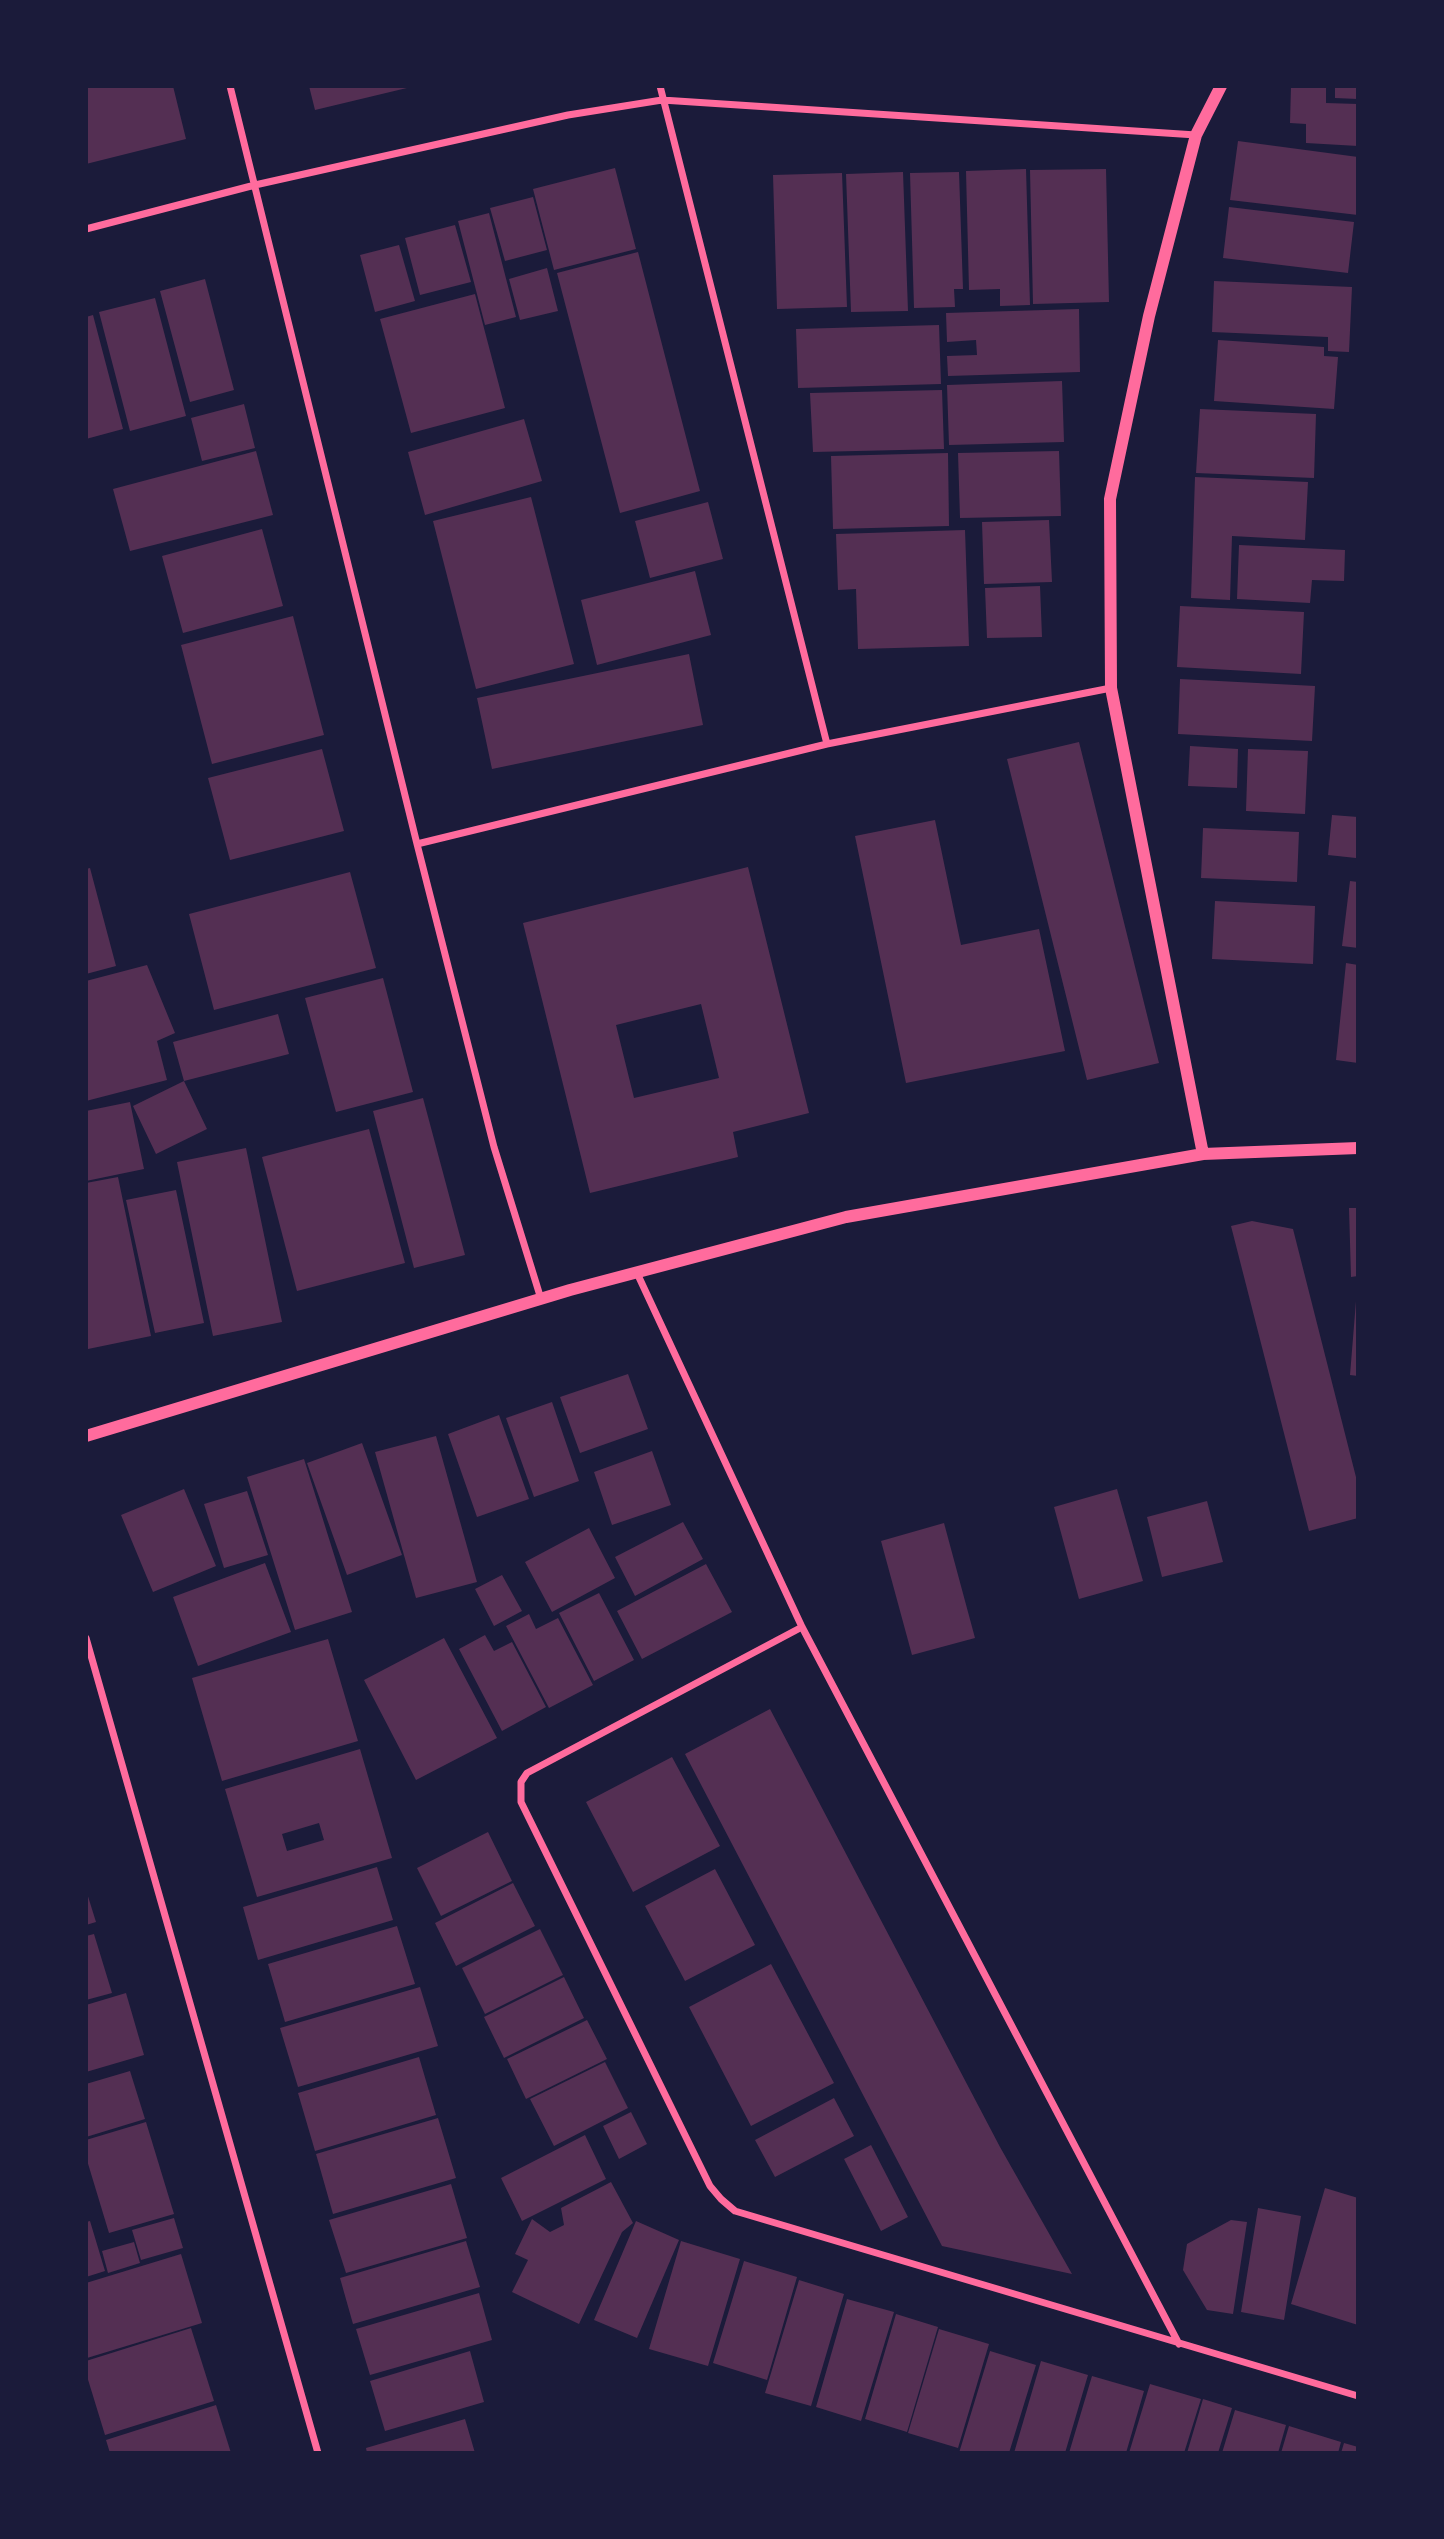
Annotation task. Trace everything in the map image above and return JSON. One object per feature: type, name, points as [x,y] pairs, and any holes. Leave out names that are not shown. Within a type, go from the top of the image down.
[{"type":"street","points":[[230,86],[494,1147],[541,1298]]},
{"type":"street","points":[[660,86],[827,744]]},
{"type":"street","points":[[1203,1154],[1111,688],[1110,499],[1149,316],[1196,135],[1220,86]]},
{"type":"street","points":[[86,229],[254,185],[568,115],[662,100],[1196,135]]},
{"type":"street","points":[[417,844],[827,744],[1111,688]]},
{"type":"street","points":[[86,1436],[541,1298],[846,1217],[1203,1154],[1358,1148]]},
{"type":"street","points":[[637,1273],[802,1627],[1179,2344]]},
{"type":"street","points":[[802,1627],[527,1773],[522,1782],[521,1802],[710,2186],[735,2210],[1358,2396]]},
{"type":"street","points":[[86,1638],[318,2453]]},
{"type":"building","points":[[86,86],[173,86],[186,139],[86,164]]},
{"type":"building","points":[[309,86],[411,86],[411,87],[315,110]]},
{"type":"building","points":[[1291,86],[1326,86],[1326,103],[1358,104],[1358,146],[1306,143],[1306,124],[1290,123]]},
{"type":"building","points":[[1335,86],[1358,86],[1358,99],[1335,98]]},
{"type":"building","points":[[1238,141],[1358,157],[1358,215],[1230,200]]},
{"type":"building","points":[[615,168],[636,249],[554,270],[533,189]]},
{"type":"building","points":[[1026,169],[1030,305],[1000,306],[1000,289],[969,290],[966,171]]},
{"type":"building","points":[[1106,169],[1109,302],[1033,304],[1030,170]]},
{"type":"building","points":[[903,172],[908,311],[851,312],[846,174]]},
{"type":"building","points":[[959,172],[963,289],[954,289],[955,307],[914,308],[910,173]]},
{"type":"building","points":[[842,173],[847,307],[777,309],[773,175]]},
{"type":"building","points":[[533,197],[547,250],[505,261],[490,208]]},
{"type":"building","points":[[1229,207],[1354,222],[1348,273],[1223,258]]},
{"type":"building","points":[[489,213],[516,317],[485,325],[458,221]]},
{"type":"building","points":[[455,225],[471,282],[420,295],[405,238]]},
{"type":"building","points":[[399,245],[415,301],[375,312],[360,255]]},
{"type":"building","points":[[638,252],[700,491],[620,513],[557,273]]},
{"type":"building","points":[[547,268],[558,311],[520,320],[509,279]]},
{"type":"building","points":[[205,279],[234,390],[190,402],[160,291]]},
{"type":"building","points":[[1214,281],[1352,287],[1349,352],[1328,351],[1328,337],[1212,332]]},
{"type":"building","points":[[475,294],[505,408],[411,433],[380,319]]},
{"type":"building","points":[[155,298],[186,416],[130,431],[99,312]]},
{"type":"building","points":[[1079,309],[1080,372],[948,376],[947,356],[977,355],[976,340],[947,342],[946,313]]},
{"type":"building","points":[[93,315],[123,429],[86,439],[86,317]]},
{"type":"building","points":[[939,325],[941,384],[798,388],[796,329]]},
{"type":"building","points":[[1218,340],[1324,347],[1324,356],[1338,357],[1334,409],[1214,401]]},
{"type":"building","points":[[1062,381],[1064,442],[949,445],[947,385]]},
{"type":"building","points":[[942,390],[944,449],[813,452],[810,393]]},
{"type":"building","points":[[244,404],[255,448],[202,461],[191,418]]},
{"type":"building","points":[[1200,409],[1316,414],[1314,478],[1196,473]]},
{"type":"building","points":[[524,419],[542,481],[425,515],[408,452]]},
{"type":"building","points":[[256,451],[273,515],[130,551],[113,489]]},
{"type":"building","points":[[1059,451],[1061,516],[960,518],[958,453]]},
{"type":"building","points":[[948,453],[949,526],[833,529],[831,456]]},
{"type":"building","points":[[1195,477],[1308,482],[1305,540],[1232,536],[1230,600],[1191,598]]},
{"type":"building","points":[[531,497],[574,664],[476,689],[433,521]]},
{"type":"building","points":[[708,502],[723,559],[650,578],[635,521]]},
{"type":"building","points":[[1049,520],[1052,582],[984,584],[982,522]]},
{"type":"building","points":[[262,529],[283,606],[183,633],[162,556]]},
{"type":"building","points":[[965,530],[969,646],[858,649],[856,589],[838,590],[836,534]]},
{"type":"building","points":[[1239,545],[1345,550],[1344,581],[1312,580],[1310,603],[1237,599]]},
{"type":"building","points":[[695,571],[711,635],[597,665],[581,600]]},
{"type":"building","points":[[1040,586],[1042,637],[987,638],[985,588]]},
{"type":"building","points":[[1180,606],[1304,612],[1301,674],[1177,667]]},
{"type":"building","points":[[293,616],[324,735],[212,764],[181,645]]},
{"type":"building","points":[[689,654],[703,725],[492,769],[477,698]]},
{"type":"building","points":[[1180,679],[1315,686],[1312,741],[1178,734]]},
{"type":"building","points":[[1079,742],[1159,1063],[1087,1080],[1007,759]]},
{"type":"building","points":[[1190,746],[1238,749],[1237,788],[1188,786]]},
{"type":"building","points":[[322,749],[344,831],[230,860],[208,778]]},
{"type":"building","points":[[1248,749],[1308,751],[1305,814],[1246,811]]},
{"type":"building","points":[[1332,815],[1358,817],[1356,858],[1328,855]]},
{"type":"building","points":[[935,820],[961,945],[1039,929],[1065,1051],[906,1083],[855,836]]},
{"type":"building","points":[[1203,828],[1299,832],[1297,882],[1201,878]]},
{"type":"building","points":[[748,867],[809,1113],[733,1132],[738,1157],[590,1193],[523,923]],"holes":[[[701,1004],[719,1078],[634,1098],[616,1025]]]},
{"type":"building","points":[[90,868],[116,966],[86,974],[86,869]]},
{"type":"building","points":[[350,872],[376,968],[214,1010],[189,914]]},
{"type":"building","points":[[1350,881],[1358,882],[1358,948],[1342,946]]},
{"type":"building","points":[[1215,901],[1315,906],[1313,964],[1212,959]]},
{"type":"building","points":[[1346,963],[1358,965],[1358,1063],[1336,1060]]},
{"type":"building","points":[[147,965],[175,1033],[157,1041],[167,1080],[86,1101],[86,981]]},
{"type":"building","points":[[383,978],[413,1092],[336,1112],[305,998]]},
{"type":"building","points":[[278,1014],[289,1054],[184,1081],[173,1042]]},
{"type":"building","points":[[184,1081],[207,1129],[156,1154],[133,1106]]},
{"type":"building","points":[[423,1098],[465,1255],[414,1268],[373,1111]]},
{"type":"building","points":[[130,1102],[144,1169],[86,1181],[86,1111]]},
{"type":"building","points":[[369,1129],[405,1263],[297,1291],[262,1157]]},
{"type":"building","points":[[246,1148],[282,1322],[213,1336],[177,1162]]},
{"type":"building","points":[[118,1177],[151,1336],[88,1349],[86,1183]]},
{"type":"building","points":[[176,1190],[204,1323],[155,1333],[126,1200]]},
{"type":"building","points":[[1349,1208],[1358,1208],[1358,1276],[1351,1277]]},
{"type":"building","points":[[1252,1221],[1293,1229],[1358,1485],[1358,1518],[1309,1531],[1231,1226]]},
{"type":"building","points":[[1358,1301],[1358,1376],[1350,1375]]},
{"type":"building","points":[[628,1374],[648,1429],[580,1453],[560,1397]]},
{"type":"building","points":[[552,1402],[579,1481],[534,1497],[506,1418]]},
{"type":"building","points":[[499,1415],[529,1499],[477,1517],[448,1434]]},
{"type":"building","points":[[436,1436],[477,1582],[416,1598],[375,1452]]},
{"type":"building","points":[[362,1443],[402,1555],[347,1575],[307,1463]]},
{"type":"building","points":[[652,1451],[671,1505],[612,1525],[594,1472]]},
{"type":"building","points":[[304,1459],[352,1612],[295,1630],[247,1477]]},
{"type":"building","points":[[184,1489],[216,1566],[153,1592],[121,1515]]},
{"type":"building","points":[[1117,1489],[1143,1581],[1079,1599],[1054,1507]]},
{"type":"building","points":[[247,1491],[268,1555],[224,1568],[204,1504]]},
{"type":"building","points":[[1207,1501],[1223,1562],[1162,1577],[1147,1517]]},
{"type":"building","points":[[683,1522],[703,1559],[635,1596],[615,1557]]},
{"type":"building","points":[[944,1523],[975,1638],[912,1655],[881,1541]]},
{"type":"building","points":[[589,1528],[615,1578],[552,1612],[525,1562]]},
{"type":"building","points":[[265,1563],[291,1632],[198,1666],[173,1597]]},
{"type":"building","points":[[706,1564],[732,1612],[642,1659],[617,1611]]},
{"type":"building","points":[[502,1575],[522,1611],[494,1626],[475,1589]]},
{"type":"building","points":[[599,1593],[634,1660],[594,1681],[559,1613]]},
{"type":"building","points":[[529,1614],[536,1629],[558,1618],[593,1685],[549,1708],[506,1626]]},
{"type":"building","points":[[485,1635],[494,1651],[512,1642],[546,1707],[502,1731],[459,1649]]},
{"type":"building","points":[[444,1638],[497,1738],[416,1780],[364,1680]]},
{"type":"building","points":[[328,1639],[358,1741],[222,1781],[192,1678]]},
{"type":"building","points":[[770,1709],[1000,2147],[1072,2274],[942,2246],[685,1754]]},
{"type":"building","points":[[360,1749],[392,1858],[257,1897],[225,1789]],"holes":[[[319,1823],[324,1840],[287,1851],[282,1834]]]},
{"type":"building","points":[[672,1757],[720,1846],[633,1892],[586,1802]]},
{"type":"building","points":[[488,1832],[512,1881],[441,1916],[417,1868]]},
{"type":"building","points":[[377,1867],[393,1920],[258,1960],[243,1907]]},
{"type":"building","points":[[715,1869],[755,1945],[685,1981],[645,1906]]},
{"type":"building","points":[[513,1883],[535,1926],[456,1966],[435,1923]]},
{"type":"building","points":[[86,1890],[96,1922],[86,1925]]},
{"type":"building","points":[[397,1926],[415,1984],[285,2022],[268,1964]]},
{"type":"building","points":[[540,1929],[563,1975],[485,2014],[462,1968]]},
{"type":"building","points":[[94,1934],[112,1993],[86,2000],[86,1936]]},
{"type":"building","points":[[771,1964],[834,2083],[751,2126],[689,2007]]},
{"type":"building","points":[[564,1977],[584,2018],[504,2058],[484,2017]]},
{"type":"building","points":[[420,1987],[438,2046],[298,2087],[280,2028]]},
{"type":"building","points":[[126,1993],[144,2055],[86,2072],[86,2005]]},
{"type":"building","points":[[587,2020],[607,2059],[526,2099],[507,2059]]},
{"type":"building","points":[[419,2057],[436,2115],[315,2151],[298,2093]]},
{"type":"building","points":[[605,2062],[628,2108],[554,2146],[530,2099]]},
{"type":"building","points":[[130,2071],[145,2119],[86,2137],[86,2084]]},
{"type":"building","points":[[834,2098],[854,2136],[775,2177],[755,2140]]},
{"type":"building","points":[[631,2112],[647,2144],[619,2159],[603,2126]]},
{"type":"building","points":[[438,2118],[456,2178],[333,2214],[316,2154]]},
{"type":"building","points":[[146,2122],[174,2214],[109,2233],[86,2157],[86,2140]]},
{"type":"building","points":[[585,2135],[606,2179],[522,2221],[501,2178]]},
{"type":"building","points":[[871,2145],[908,2217],[881,2231],[844,2159]]},
{"type":"building","points":[[611,2182],[633,2223],[622,2232],[579,2324],[512,2292],[528,2260],[515,2254],[532,2219],[550,2232],[564,2225],[561,2208]]},
{"type":"building","points":[[451,2184],[467,2238],[346,2273],[329,2220]]},
{"type":"building","points":[[1325,2188],[1358,2198],[1358,2325],[1291,2304]]},
{"type":"building","points":[[1258,2208],[1301,2216],[1284,2320],[1241,2312]]},
{"type":"building","points":[[174,2218],[183,2248],[141,2260],[132,2230]]},
{"type":"building","points":[[1231,2220],[1247,2222],[1233,2314],[1207,2310],[1183,2270],[1187,2244]]},
{"type":"building","points":[[90,2221],[105,2271],[86,2277],[86,2222]]},
{"type":"building","points":[[636,2221],[679,2240],[637,2338],[594,2320]]},
{"type":"building","points":[[466,2241],[480,2287],[353,2324],[340,2278]]},
{"type":"building","points":[[681,2241],[740,2259],[708,2366],[649,2349]]},
{"type":"building","points":[[134,2242],[140,2263],[108,2273],[102,2251]]},
{"type":"building","points":[[181,2254],[202,2323],[87,2358],[86,2283]]},
{"type":"building","points":[[744,2261],[797,2277],[767,2380],[713,2363]]},
{"type":"building","points":[[799,2280],[844,2294],[811,2406],[765,2393]]},
{"type":"building","points":[[479,2293],[492,2340],[370,2375],[356,2329]]},
{"type":"building","points":[[847,2299],[894,2312],[861,2421],[816,2407]]},
{"type":"building","points":[[896,2314],[938,2327],[907,2432],[865,2419]]},
{"type":"building","points":[[191,2328],[214,2401],[105,2435],[86,2373],[86,2361]]},
{"type":"building","points":[[939,2329],[989,2344],[958,2448],[908,2433]]},
{"type":"building","points":[[470,2351],[484,2402],[385,2431],[370,2381]]},
{"type":"building","points":[[990,2351],[1036,2365],[1009,2453],[959,2453]]},
{"type":"building","points":[[1041,2361],[1088,2375],[1065,2453],[1014,2453]]},
{"type":"building","points":[[1092,2376],[1144,2391],[1126,2453],[1069,2453]]},
{"type":"building","points":[[1150,2384],[1201,2399],[1184,2453],[1129,2453]]},
{"type":"building","points":[[1203,2399],[1232,2408],[1218,2453],[1187,2453]]},
{"type":"building","points":[[216,2405],[231,2453],[110,2453],[106,2440]]},
{"type":"building","points":[[1235,2410],[1286,2425],[1278,2453],[1222,2453]]},
{"type":"building","points":[[465,2419],[475,2453],[367,2453],[366,2448]]},
{"type":"building","points":[[1289,2426],[1341,2442],[1338,2453],[1281,2453]]},
{"type":"building","points":[[1344,2443],[1358,2447],[1358,2453],[1341,2453]]}]
